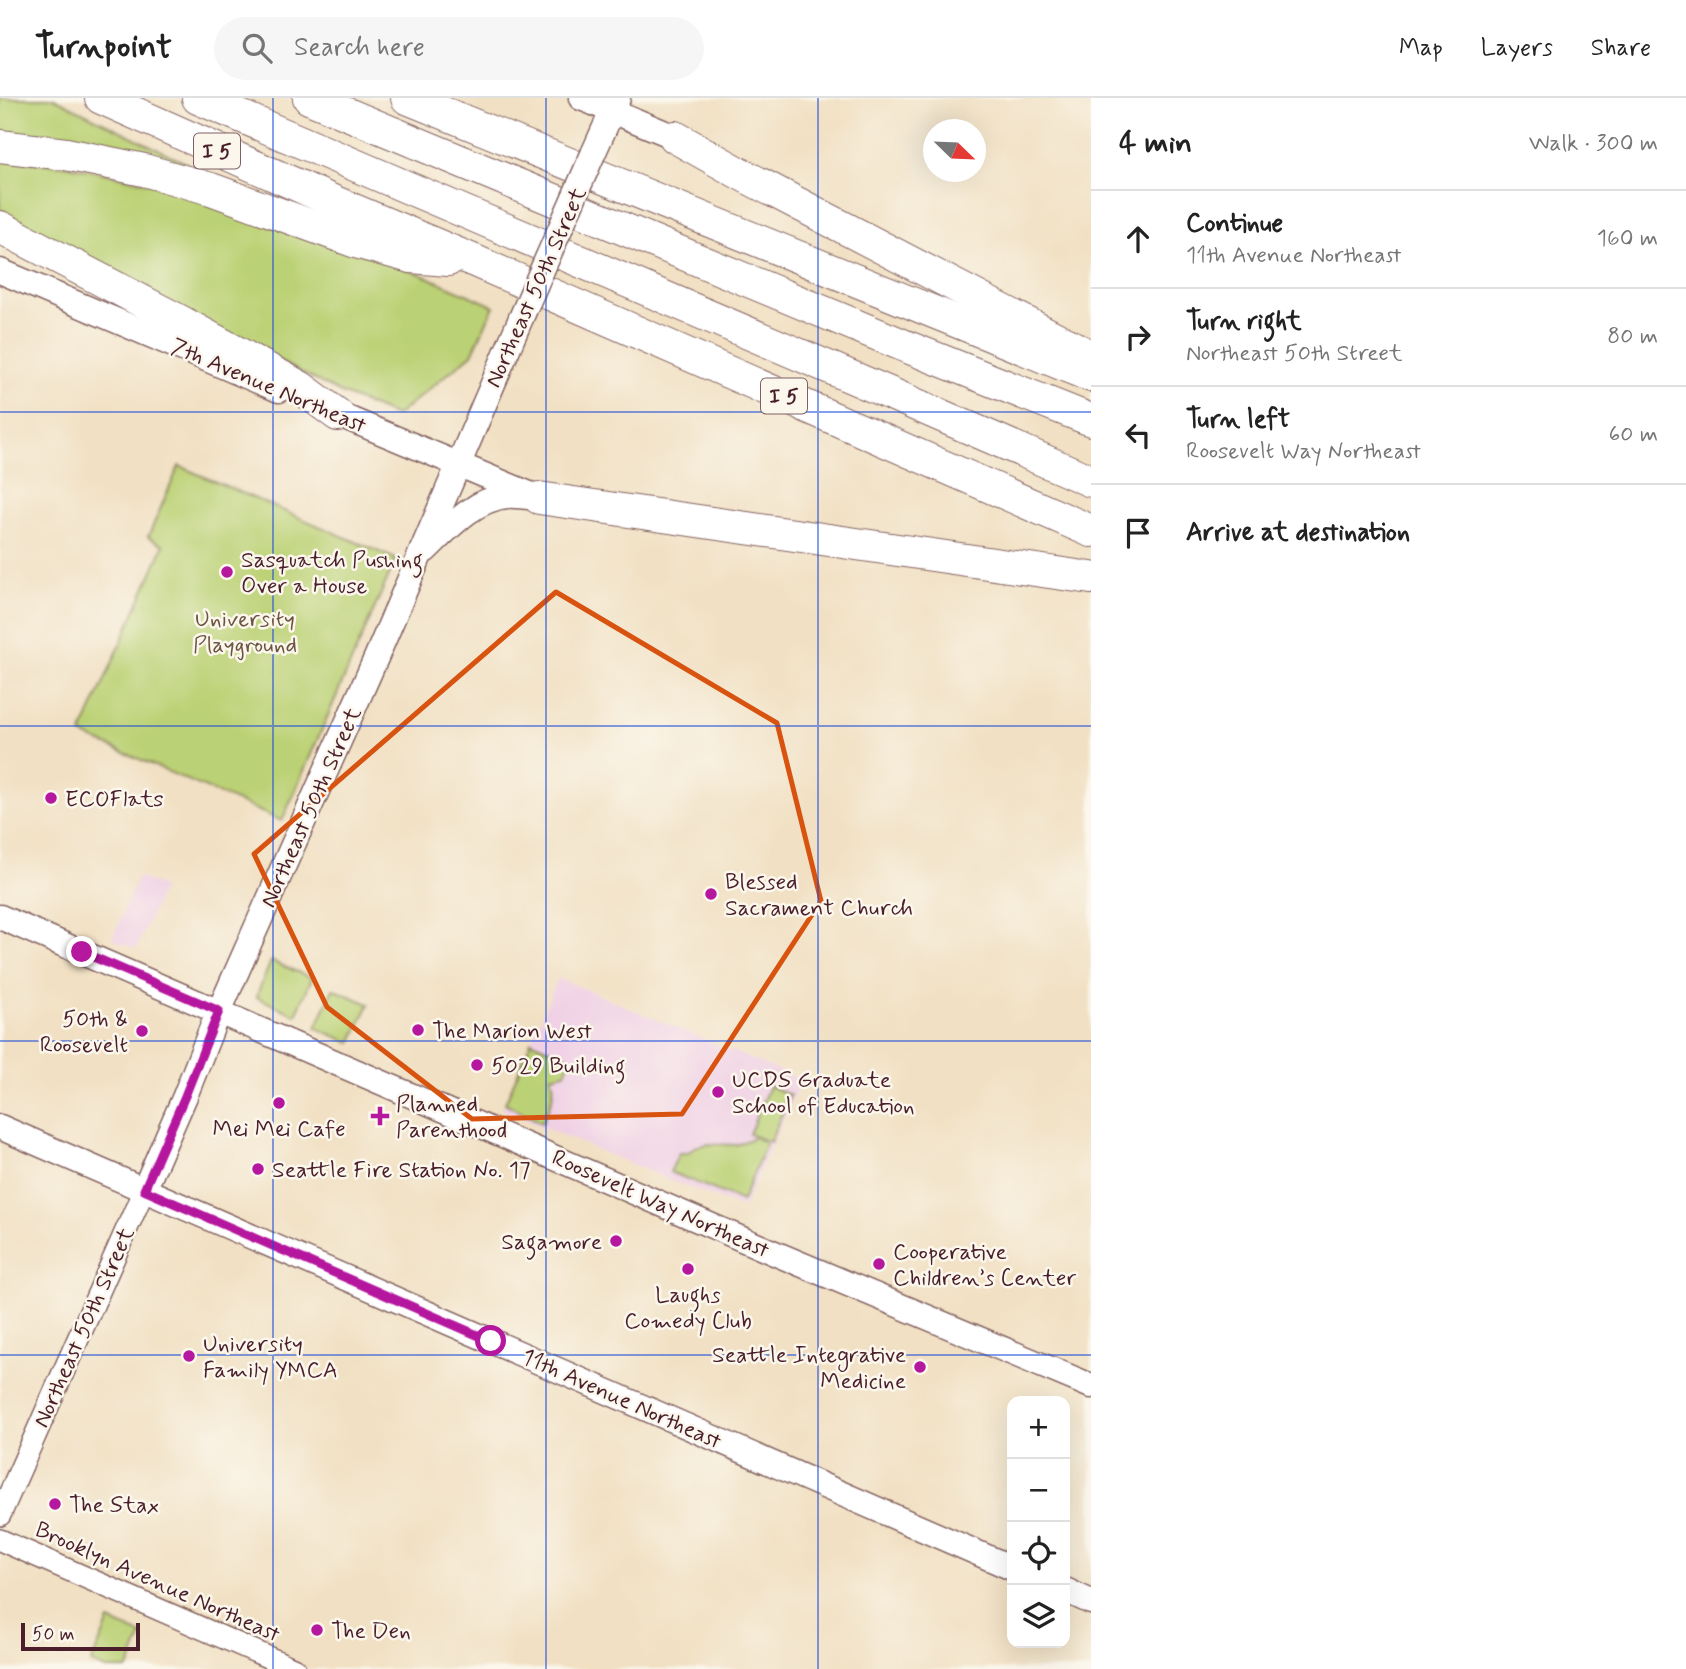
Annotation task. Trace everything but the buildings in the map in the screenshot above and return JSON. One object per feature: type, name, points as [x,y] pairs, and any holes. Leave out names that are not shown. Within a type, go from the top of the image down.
[{"type":"highway","name":"I 5","points":[[101,98],[1091,531]]},
{"type":"highway","points":[[198,98],[1091,481]]},
{"type":"highway","points":[[309,98],[905,346],[1091,420]]},
{"type":"highway","points":[[407,98],[1091,376]]},
{"type":"highway","points":[[675,137],[1091,357]]},
{"type":"highway","points":[[0,146],[66,154],[144,170],[211,189],[356,242],[411,257],[477,262]]},
{"type":"highway","points":[[0,227],[289,381],[338,415]]},
{"type":"highway","points":[[896,396],[1011,426],[1091,458]]},
{"type":"highway","points":[[539,498],[1091,579]]},
{"type":"main road","points":[[581,98],[615,105],[675,137]]},
{"type":"main road","name":"Northeast 50th Street","points":[[144,1190],[219,1011],[376,658],[615,105]]},
{"type":"main road","name":"7th Avenue Northeast","points":[[0,271],[539,498]]},
{"type":"main road","points":[[418,558],[468,512],[485,502],[509,496],[539,498]]},
{"type":"main road","name":"Roosevelt Way Northeast","points":[[0,917],[772,1252],[1091,1386]]},
{"type":"main road","name":"11th Avenue Northeast","points":[[0,1127],[1007,1566]]},
{"type":"main road","points":[[1070,1592],[1091,1602]]},
{"type":"street","name":"Northeast 50th Street","points":[[0,1515],[144,1190]]},
{"type":"street","name":"Brooklyn Avenue Northeast","points":[[0,1540],[295,1669]]},
{"type":"highlighted area","points":[[556,592],[777,723],[821,901],[682,1114],[472,1119],[327,1007],[254,854]]},
{"type":"shaded area","points":[[138,877],[163,887],[136,949],[112,939]]},
{"type":"shaded area","points":[[558,978],[801,1080],[743,1208],[502,1110]]},
{"type":"green space","points":[[0,98],[54,98],[208,174],[0,135]]},
{"type":"green space","points":[[0,160],[64,165],[176,188],[420,274],[494,306],[472,354],[396,416],[341,393],[0,217]]},
{"type":"green space","name":"University Playground","points":[[179,466],[396,559],[282,821],[81,734],[164,545],[148,537]]},
{"type":"green space","points":[[271,961],[312,978],[296,1015],[256,997]]},
{"type":"green space","points":[[333,989],[369,1004],[351,1043],[316,1028]]},
{"type":"green space","points":[[531,1041],[571,1058],[565,1073],[551,1076],[553,1094],[542,1123],[505,1103]]},
{"type":"green space","points":[[769,1086],[790,1095],[770,1142],[749,1134]]},
{"type":"green space","points":[[755,1137],[766,1144],[742,1201],[670,1172],[679,1153],[688,1153],[695,1147],[708,1144],[736,1145]]},
{"type":"green space","points":[[109,1621],[142,1635],[128,1669],[106,1669],[91,1663]]},
{"type":"place","name":"Sasquatch Pushing Over a House","points":[[227,572]]},
{"type":"place","name":"ECOFlats","points":[[51,798]]},
{"type":"place","name":"Blessed Sacrament Church","points":[[711,894]]},
{"type":"place","name":"The Marion West","points":[[418,1030]]},
{"type":"place","name":"50th & Roosevelt","points":[[142,1031]]},
{"type":"place","name":"5029 Building","points":[[477,1065]]},
{"type":"place","name":"UCDS Graduate School of Education","points":[[718,1092]]},
{"type":"place","name":"Mei Mei Cafe","points":[[279,1103]]},
{"type":"place","name":"Planned Parenthood","points":[[380,1116]]},
{"type":"place","name":"Seattle Fire Station No. 17","points":[[258,1169]]},
{"type":"place","name":"Sagamore","points":[[616,1241]]},
{"type":"place","name":"Cooperative Children’s Center","points":[[879,1264]]},
{"type":"place","name":"Laughs Comedy Club","points":[[688,1269]]},
{"type":"place","name":"University Family YMCA","points":[[189,1356]]},
{"type":"place","name":"Seattle Integrative Medicine","points":[[920,1367]]},
{"type":"place","name":"The Stax","points":[[55,1504]]},
{"type":"place","name":"The Den","points":[[317,1630]]},
{"type":"route","points":[[82,952],[219,1011],[144,1190],[491,1341]]}]
